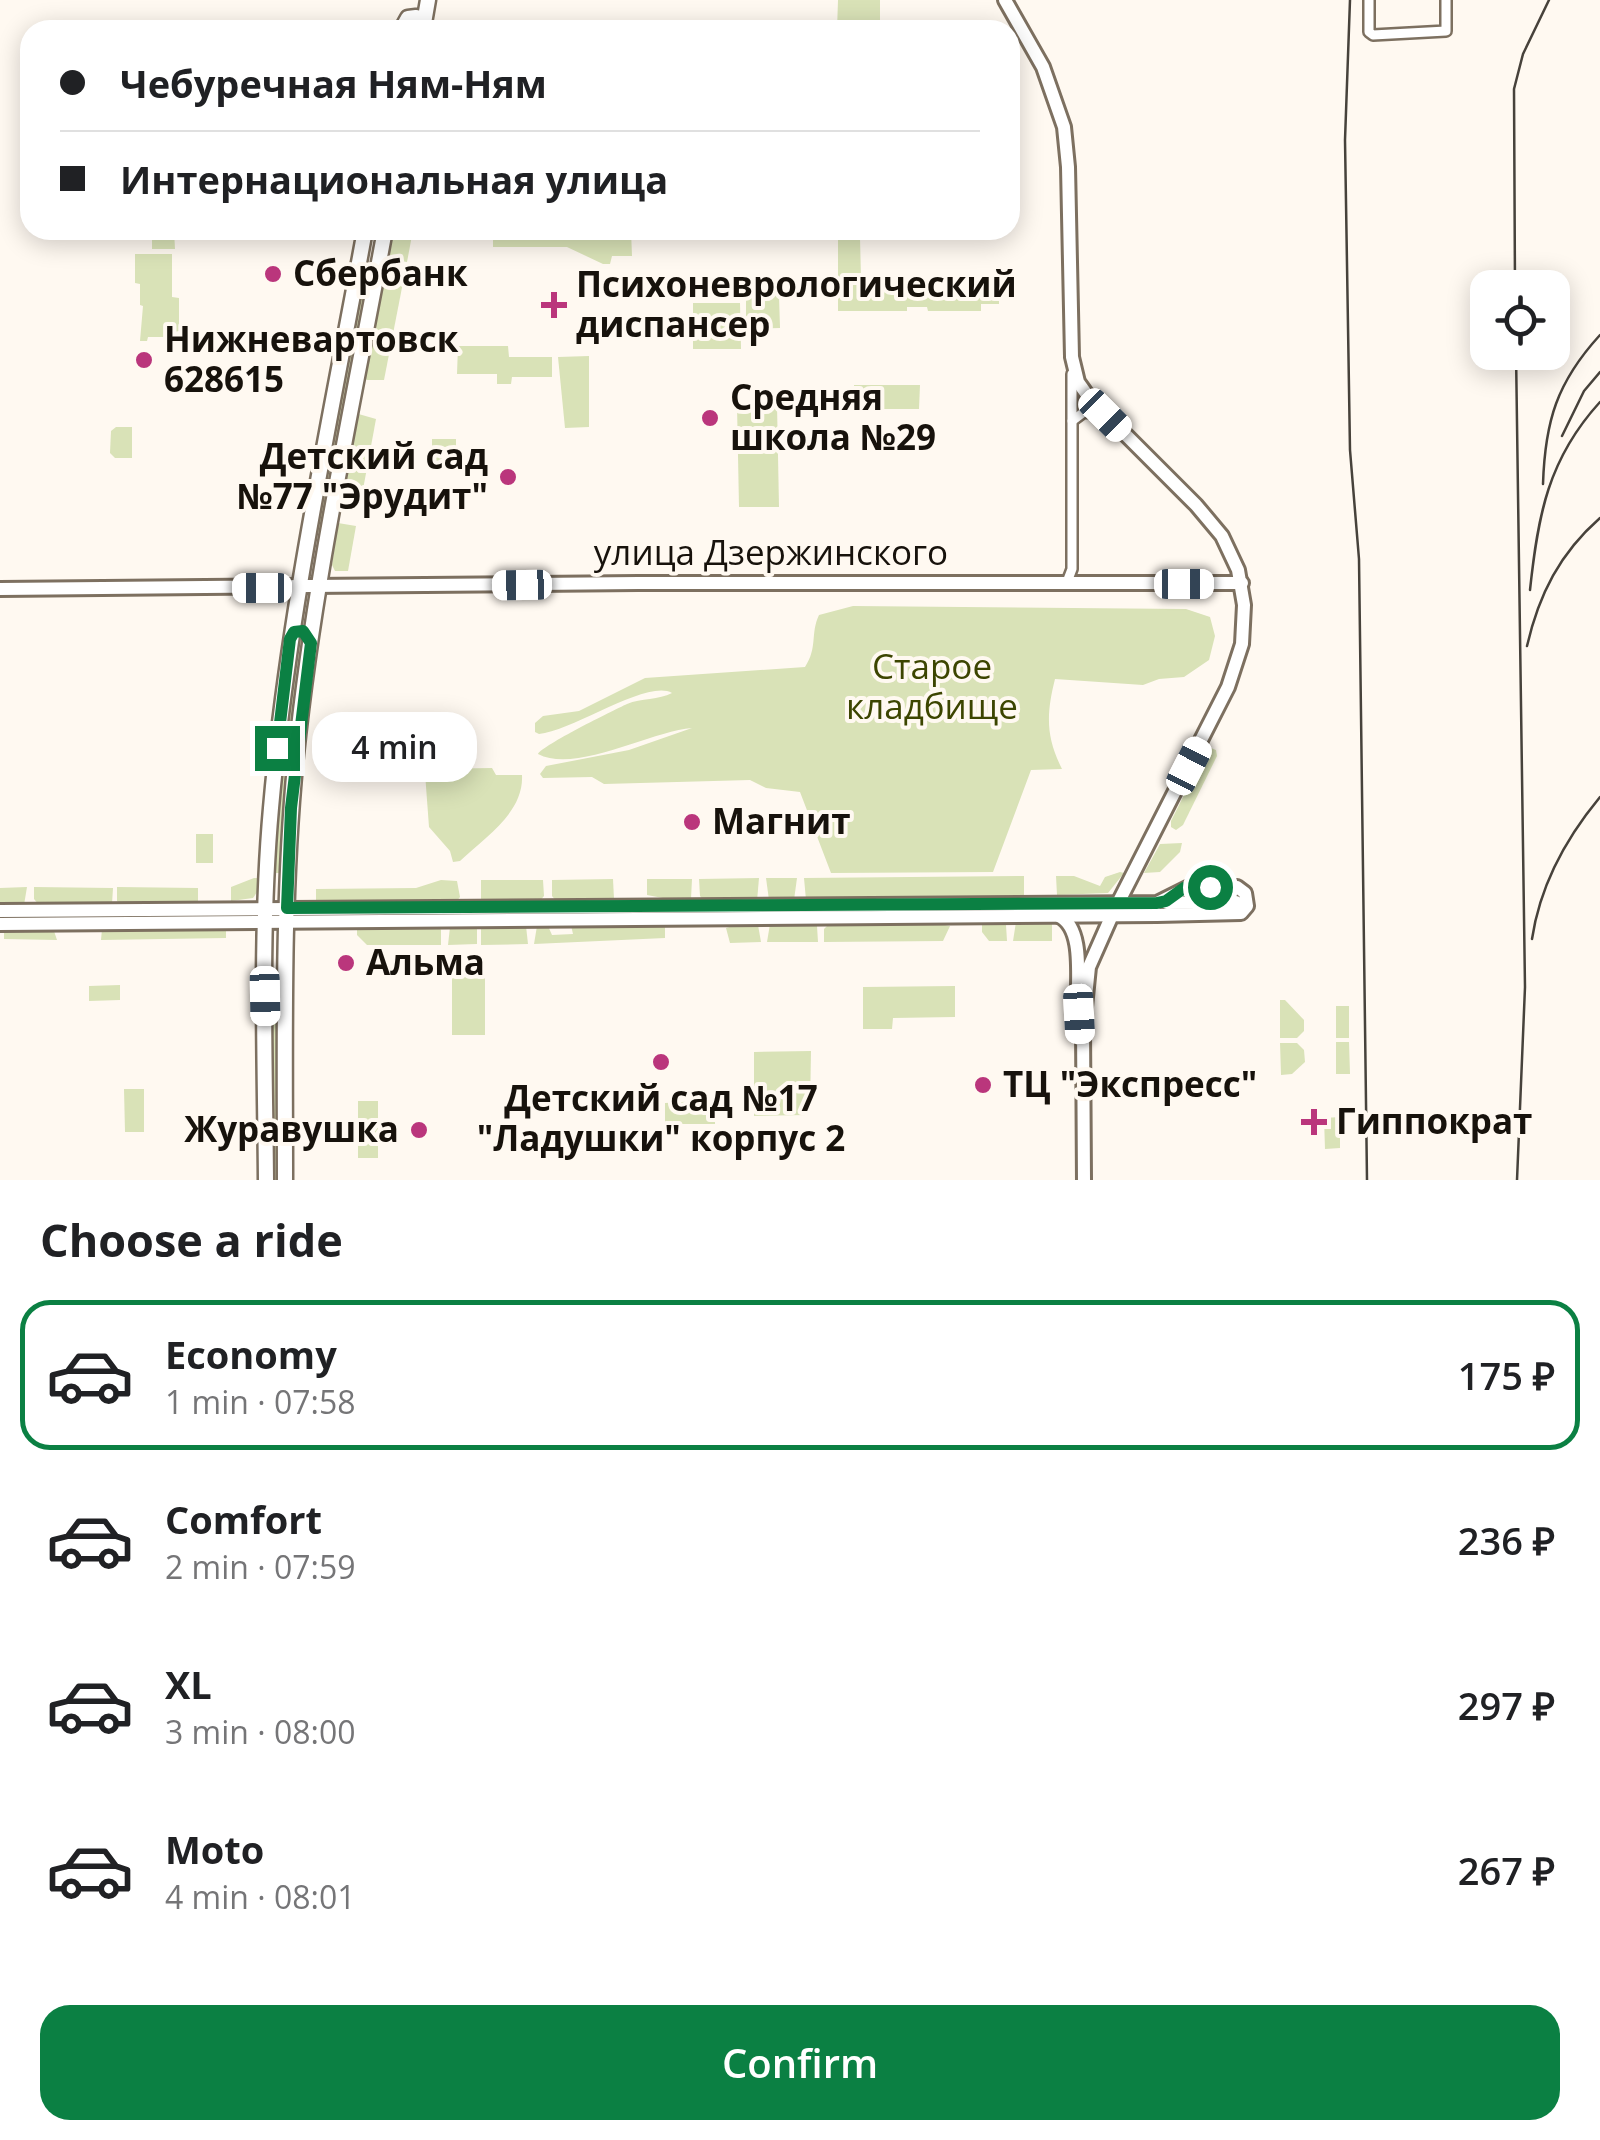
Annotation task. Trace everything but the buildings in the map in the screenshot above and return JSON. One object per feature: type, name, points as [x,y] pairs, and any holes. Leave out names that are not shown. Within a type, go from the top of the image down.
[{"type":"main road","points":[[1020,27],[1049,80],[1064,127],[1072,357],[1082,388],[1212,522],[1229,549],[1242,583],[1244,620],[1234,671],[1115,909],[1088,975],[1082,1080]]},
{"type":"main road","points":[[266,1180],[266,916],[271,806],[298,588],[363,240]]},
{"type":"main road","points":[[285,1180],[291,808],[311,643],[383,240]]},
{"type":"main road","points":[[309,526],[311,536],[318,540],[330,530]]},
{"type":"main road","name":"улица Дзержинского","points":[[0,589],[1242,583]]},
{"type":"main road","points":[[290,639],[294,632],[303,631],[311,643]]},
{"type":"main road","points":[[1132,874],[1138,892],[1160,903]]},
{"type":"main road","points":[[0,911],[44,917],[1115,909],[1234,914],[1247,908],[1247,898],[1242,889],[1184,888],[1160,903]]},
{"type":"main road","points":[[887,912],[1059,916],[1160,903],[1238,902],[1241,909],[1234,914]]},
{"type":"main road","points":[[1059,916],[1069,923],[1074,936],[1084,1180]]},
{"type":"main road","points":[[0,924],[44,917]]},
{"type":"main road","points":[[265,996],[286,996]]},
{"type":"street","points":[[1369,0],[1369,32],[1373,35],[1446,30],[1446,0]]},
{"type":"street","points":[[1067,582],[1072,568],[1072,357]]},
{"type":"street","points":[[1071,424],[1075,416],[1084,412],[1105,415]]},
{"type":"green space","points":[[838,0],[880,0],[880,20],[837,20]]},
{"type":"green space","points":[[152,240],[175,240],[175,249],[152,249]]},
{"type":"green space","points":[[390,240],[411,240],[407,262],[387,259]]},
{"type":"green space","points":[[493,240],[631,240],[632,256],[612,256],[610,264],[603,264],[567,247],[493,247]]},
{"type":"green space","points":[[838,240],[860,240],[861,279],[921,279],[921,294],[980,295],[981,286],[999,286],[999,304],[981,304],[981,311],[907,307],[907,311],[838,311]]},
{"type":"green space","points":[[135,254],[172,254],[172,297],[179,298],[179,331],[173,337],[148,337],[147,341],[140,341],[143,306],[140,284],[135,283]]},
{"type":"green space","points":[[406,267],[384,380],[367,380],[363,377],[384,268]]},
{"type":"green space","points":[[362,271],[373,273],[322,533],[315,531]]},
{"type":"green space","points":[[746,295],[779,295],[780,328],[746,329]]},
{"type":"green space","points":[[693,303],[740,303],[741,349],[693,349]]},
{"type":"green space","points":[[458,346],[508,346],[509,357],[552,357],[552,377],[512,377],[511,384],[497,384],[497,374],[457,374]]},
{"type":"green space","points":[[589,356],[589,427],[565,428],[558,357]]},
{"type":"green space","points":[[854,385],[920,385],[919,409],[854,409]]},
{"type":"green space","points":[[777,404],[779,507],[739,507],[737,405]]},
{"type":"green space","points":[[355,413],[376,419],[362,495],[345,492],[343,473]]},
{"type":"green space","points":[[132,427],[132,458],[115,458],[110,453],[111,431]]},
{"type":"green space","points":[[432,439],[456,439],[456,470],[442,470],[442,461],[432,461]]},
{"type":"green space","points":[[338,523],[356,526],[348,571],[335,571],[332,565]]},
{"type":"green space","name":"Старое кладбище","points":[[853,606],[1186,609],[1210,617],[1215,636],[1209,660],[1184,677],[1143,685],[1055,679],[1049,726],[1062,769],[1031,770],[993,872],[831,873],[800,792],[766,788],[750,780],[604,784],[592,777],[543,778],[540,774],[546,766],[629,750],[692,728],[593,755],[554,759],[538,754],[627,704],[672,693],[645,693],[539,734],[535,732],[535,723],[543,716],[579,711],[645,678],[805,667],[819,615]]},
{"type":"green space","points":[[304,638],[282,873],[271,873],[295,640]]},
{"type":"green space","points":[[1211,748],[1217,756],[1183,825],[1176,830],[1171,821]]},
{"type":"green space","points":[[492,768],[496,775],[522,775],[517,801],[491,833],[460,861],[453,862],[450,851],[429,827],[425,773],[429,769]]},
{"type":"green space","points":[[196,834],[213,834],[213,863],[196,863]]},
{"type":"green space","points":[[1182,843],[1180,852],[1160,872],[1144,873],[1160,844]]},
{"type":"green space","points":[[1124,873],[1108,893],[1057,895],[1056,876],[1074,876],[1100,886],[1105,877]]},
{"type":"green space","points":[[1024,876],[1024,896],[1010,900],[806,900],[804,878]]},
{"type":"green space","points":[[261,878],[253,898],[231,901],[231,887]]},
{"type":"green space","points":[[759,878],[757,901],[705,902],[700,896],[699,879]]},
{"type":"green space","points":[[766,878],[797,878],[794,900],[769,900]]},
{"type":"green space","points":[[613,879],[614,899],[599,903],[557,902],[552,896],[552,880]]},
{"type":"green space","points":[[647,879],[692,879],[691,899],[668,902],[647,895]]},
{"type":"green space","points":[[441,880],[457,881],[460,897],[456,902],[316,901],[316,889],[416,888]]},
{"type":"green space","points":[[481,880],[543,880],[544,896],[538,903],[481,904]]},
{"type":"green space","points":[[27,887],[24,905],[0,903],[0,888]]},
{"type":"green space","points":[[34,887],[113,888],[112,904],[40,906],[34,899]]},
{"type":"green space","points":[[117,887],[198,888],[198,901],[179,905],[121,905],[117,901]]},
{"type":"green space","points":[[570,921],[665,925],[665,938],[534,944],[537,926],[548,926],[552,935],[573,934]]},
{"type":"green space","points":[[997,921],[1006,925],[1007,941],[989,941],[982,932],[982,925]]},
{"type":"green space","points":[[1052,921],[1052,941],[1013,941],[1016,922]]},
{"type":"green space","points":[[930,922],[950,926],[943,941],[824,942],[824,929],[830,923]]},
{"type":"green space","points":[[770,924],[817,926],[818,942],[767,942]]},
{"type":"green space","points":[[477,925],[477,944],[448,945],[450,927]]},
{"type":"green space","points":[[481,925],[526,926],[528,944],[481,945]]},
{"type":"green space","points":[[758,925],[761,942],[730,943],[726,928]]},
{"type":"green space","points":[[438,926],[441,945],[367,945],[357,935],[357,928]]},
{"type":"green space","points":[[53,928],[57,940],[4,939],[4,932]]},
{"type":"green space","points":[[102,929],[226,930],[226,938],[101,940]]},
{"type":"green space","points":[[452,976],[485,977],[485,1035],[452,1035]]},
{"type":"green space","points":[[120,985],[120,1000],[89,1001],[89,986]]},
{"type":"green space","points":[[955,986],[955,1017],[893,1018],[892,1029],[863,1029],[863,987]]},
{"type":"green space","points":[[1280,1000],[1285,1000],[1304,1020],[1304,1031],[1297,1038],[1280,1038]]},
{"type":"green space","points":[[272,1005],[280,1005],[280,1180],[272,1180]]},
{"type":"green space","points":[[1336,1006],[1349,1006],[1349,1038],[1336,1038]]},
{"type":"green space","points":[[1336,1042],[1349,1042],[1350,1074],[1336,1074]]},
{"type":"green space","points":[[1280,1043],[1297,1043],[1304,1050],[1305,1062],[1292,1074],[1281,1075]]},
{"type":"green space","points":[[811,1051],[807,1115],[754,1116],[754,1052]]},
{"type":"green space","points":[[124,1089],[144,1089],[144,1132],[125,1132]]},
{"type":"green space","points":[[715,1100],[715,1124],[665,1124],[665,1103]]},
{"type":"green space","points":[[358,1101],[378,1101],[378,1158],[358,1158]]},
{"type":"green space","points":[[1340,1117],[1340,1148],[1325,1149],[1324,1118]]},
{"type":"railway","points":[[1350,0],[1345,140],[1350,450],[1359,559],[1367,1180]]},
{"type":"railway","points":[[1515,270],[1514,89],[1523,54],[1549,0]]},
{"type":"railway","points":[[1543,484],[1556,404],[1573,369],[1600,335]]},
{"type":"railway","points":[[1516,370],[1525,987],[1517,1180]]},
{"type":"railway","points":[[1562,436],[1584,391],[1600,372]]},
{"type":"railway","points":[[1530,590],[1542,513],[1557,467],[1582,423],[1600,402]]},
{"type":"railway","points":[[1527,646],[1538,609],[1562,560],[1600,518]]},
{"type":"railway","points":[[1532,939],[1541,900],[1556,863],[1600,797]]},
{"type":"place","name":"Сбербанк","points":[[273,274]]},
{"type":"place","name":"Психоневрологический диспансер","points":[[554,305]]},
{"type":"place","name":"Нижневартовск 628615","points":[[144,360]]},
{"type":"place","name":"Средняя школа №29","points":[[710,418]]},
{"type":"place","name":"Детский сад №77 \"Эрудит\"","points":[[508,477]]},
{"type":"place","name":"Магнит","points":[[692,822]]},
{"type":"place","name":"Альма","points":[[346,963]]},
{"type":"place","name":"Детский сад №17 \"Ладушки\" корпус 2","points":[[661,1062]]},
{"type":"place","name":"ТЦ \"Экспресс\"","points":[[983,1085]]},
{"type":"place","name":"Гиппократ","points":[[1314,1122]]},
{"type":"place","name":"Журавушка","points":[[419,1130]]},
{"type":"route","points":[[277,748],[290,639],[300,630],[308,634],[311,643],[296,750],[287,908],[1162,903],[1184,888],[1210,887]]}]
